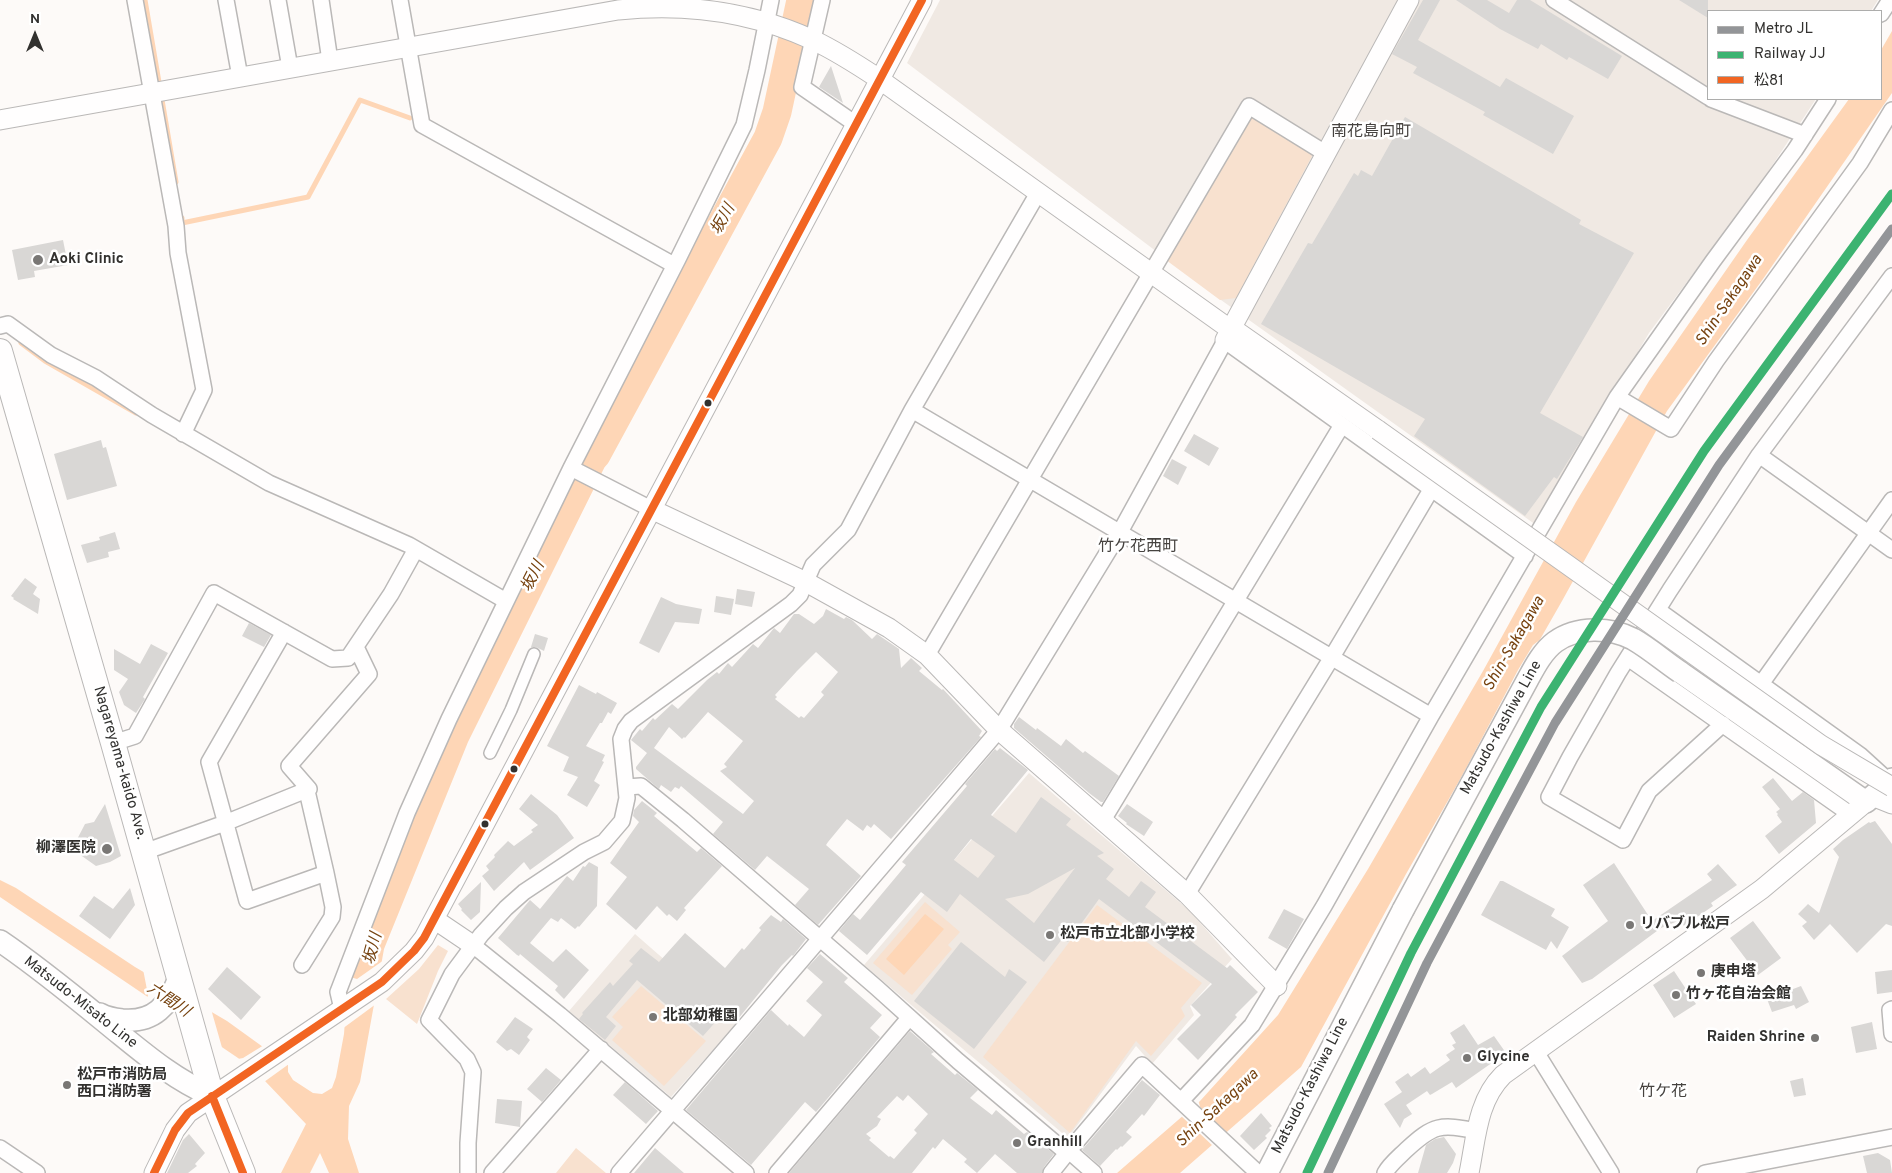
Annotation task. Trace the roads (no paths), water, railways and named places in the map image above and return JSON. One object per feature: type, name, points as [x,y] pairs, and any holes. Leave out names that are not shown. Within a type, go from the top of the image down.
[{"type":"main road","name":"Nagareyama-kaido Ave.","points":[[0,351],[212,1096],[243,1173]]},
{"type":"main road","name":"Matsudo-Kashiwa Line","points":[[1267,1173],[1403,910],[1528,679],[1545,651],[1556,641],[1569,635],[1595,629],[1617,632],[1633,639],[1863,804]]},
{"type":"main road","points":[[1863,804],[1891,782]]},
{"type":"main road","name":"Matsudo-Misato Line","points":[[0,941],[49,976],[175,1077],[212,1096]]},
{"type":"main road","points":[[91,1010],[104,1016],[129,1021],[149,1017],[162,1008],[170,998],[178,978]]},
{"type":"street","points":[[135,0],[176,226],[178,253],[204,390],[184,434]]},
{"type":"street","points":[[226,0],[240,77]]},
{"type":"street","points":[[278,0],[290,68]]},
{"type":"street","points":[[320,0],[330,61]]},
{"type":"street","points":[[400,0],[422,125],[674,265]]},
{"type":"street","points":[[344,1008],[338,992],[407,813],[449,720],[506,601],[744,125],[769,23],[771,0]]},
{"type":"street","points":[[822,0],[811,39],[802,87],[857,125]]},
{"type":"street","points":[[154,1173],[181,1120],[188,1112],[382,982],[414,952],[434,919],[922,0]]},
{"type":"street","points":[[620,1173],[998,730],[1120,532],[1409,0]]},
{"type":"street","points":[[1554,0],[1707,96]]},
{"type":"street","points":[[1882,12],[1890,0]]},
{"type":"street","points":[[0,120],[592,14],[642,7],[698,9],[769,23],[811,39],[879,79],[1152,273],[1342,424],[1525,556]]},
{"type":"street","points":[[1715,100],[1805,135]]},
{"type":"street","points":[[1183,1103],[1252,1025],[1277,986],[1617,397],[1712,261],[1805,135],[1827,100]]},
{"type":"street","points":[[927,656],[1249,106],[1326,153]]},
{"type":"street","points":[[1617,397],[1671,429],[1716,360],[1860,163],[1892,110]]},
{"type":"street","points":[[468,1173],[473,1072],[467,1059],[429,1020],[452,974],[481,935],[506,908],[524,892],[584,852],[604,842],[622,821],[627,798],[621,739],[631,721],[791,604],[800,595],[812,565],[848,530],[912,410],[1038,193]]},
{"type":"street","points":[[1723,724],[1649,791],[1623,840],[1549,797],[1570,757],[1628,658],[1759,455],[1892,276]]},
{"type":"street","points":[[0,326],[8,324],[51,355],[96,378],[152,415],[269,483],[416,549],[506,601]]},
{"type":"street","points":[[1229,333],[1378,430],[1821,745],[1891,782]]},
{"type":"street","points":[[912,410],[1432,716]]},
{"type":"street","points":[[1103,820],[1237,601],[1342,424]]},
{"type":"street","points":[[1759,455],[1892,550]]},
{"type":"street","points":[[573,469],[651,509],[806,582],[890,628],[927,656],[998,730],[1187,894],[1277,986]]},
{"type":"street","points":[[1187,894],[1332,657],[1432,488]]},
{"type":"street","points":[[1760,684],[1892,500]]},
{"type":"street","points":[[113,743],[135,736],[214,593],[332,659],[348,658],[391,594],[416,549]]},
{"type":"street","points":[[1658,610],[1860,755],[1891,782]]},
{"type":"street","points":[[284,632],[209,762],[247,901],[326,873]]},
{"type":"street","points":[[302,965],[332,916],[333,907],[307,791],[309,789],[289,766],[369,674],[356,647]]},
{"type":"street","points":[[490,753],[511,710],[534,654]]},
{"type":"street","points":[[1628,658],[1723,724],[1863,804],[1892,804]]},
{"type":"street","points":[[626,787],[641,786],[683,820],[909,1018],[1094,1173]]},
{"type":"street","points":[[144,852],[307,791]]},
{"type":"street","points":[[1469,1173],[1484,1102],[1494,1084],[1503,1075],[1762,889],[1863,804]]},
{"type":"street","points":[[434,919],[474,946],[560,1015],[746,1173]]},
{"type":"street","points":[[1892,1009],[1890,1010],[1892,1034]]},
{"type":"street","points":[[777,1173],[909,1018]]},
{"type":"street","points":[[492,1173],[601,1049]]},
{"type":"street","points":[[1536,1052],[1612,1173]]},
{"type":"street","points":[[1051,1173],[1142,1065],[1258,1173]]},
{"type":"street","points":[[1385,1173],[1389,1167],[1433,1128],[1450,1127],[1477,1131]]},
{"type":"street","points":[[1705,1173],[1736,1170],[1892,1137]]},
{"type":"street","points":[[0,1148],[37,1173]]},
{"type":"water","name":"Shin-Sakagawa","points":[[1892,31],[1892,93],[1763,279],[1667,411],[1562,601],[1406,874],[1301,1067],[1180,1173],[1117,1173],[1200,1101],[1278,1015],[1368,869],[1483,671],[1576,502],[1649,381],[1747,240],[1848,100],[1882,100],[1882,48]]},
{"type":"water","name":"六間川","points":[[603,414],[625,426],[468,742],[384,949],[360,1082],[349,1106],[348,1139],[359,1173],[329,1173],[320,1153],[310,1173],[281,1173],[306,1124],[265,1081],[238,1058],[0,897],[0,880],[16,888],[135,967],[227,1021],[288,1065],[288,1072],[293,1080],[313,1093],[322,1094],[332,1088],[336,1077],[344,1034],[348,978],[393,865],[484,657]]},
{"type":"water","points":[[925,914],[944,929],[904,975],[886,959]]},
{"type":"waterway","points":[[145,0],[176,182]]},
{"type":"waterway","name":"坂川","points":[[596,455],[768,138],[777,112],[801,0]]},
{"type":"waterway","points":[[182,218],[182,223],[308,197],[360,100],[410,118]]},
{"type":"waterway","points":[[21,343],[45,361],[136,413]]},
{"type":"metro line","name":"JL","points":[[1328,1173],[1427,963],[1555,723],[1719,465],[1892,229]]},
{"type":"rail line","name":"JJ","points":[[1307,1173],[1411,953],[1541,707],[1704,451],[1892,194]]},
{"type":"place","name":"Aoki Clinic","points":[[38,260]]},
{"type":"place","name":"柳澤医院","points":[[107,849]]},
{"type":"place","name":"リバブル松戸","points":[[1630,925]]},
{"type":"place","name":"松戸市立北部小学校","points":[[1050,935]]},
{"type":"place","name":"庚申塔","points":[[1701,973]]},
{"type":"place","name":"竹ヶ花自治会館","points":[[1676,995]]},
{"type":"place","name":"北部幼稚園","points":[[653,1017]]},
{"type":"place","name":"Raiden Shrine","points":[[1815,1038]]},
{"type":"place","name":"Glycine","points":[[1467,1058]]},
{"type":"place","name":"松戸市消防局 西口消防署","points":[[67,1085]]},
{"type":"place","name":"Granhill","points":[[1017,1143]]},
{"type":"district","name":"南花島向町","points":[[1371,133]]},
{"type":"district","name":"竹ケ花西町","points":[[1138,548]]},
{"type":"district","name":"竹ケ花","points":[[1663,1093]]}]
